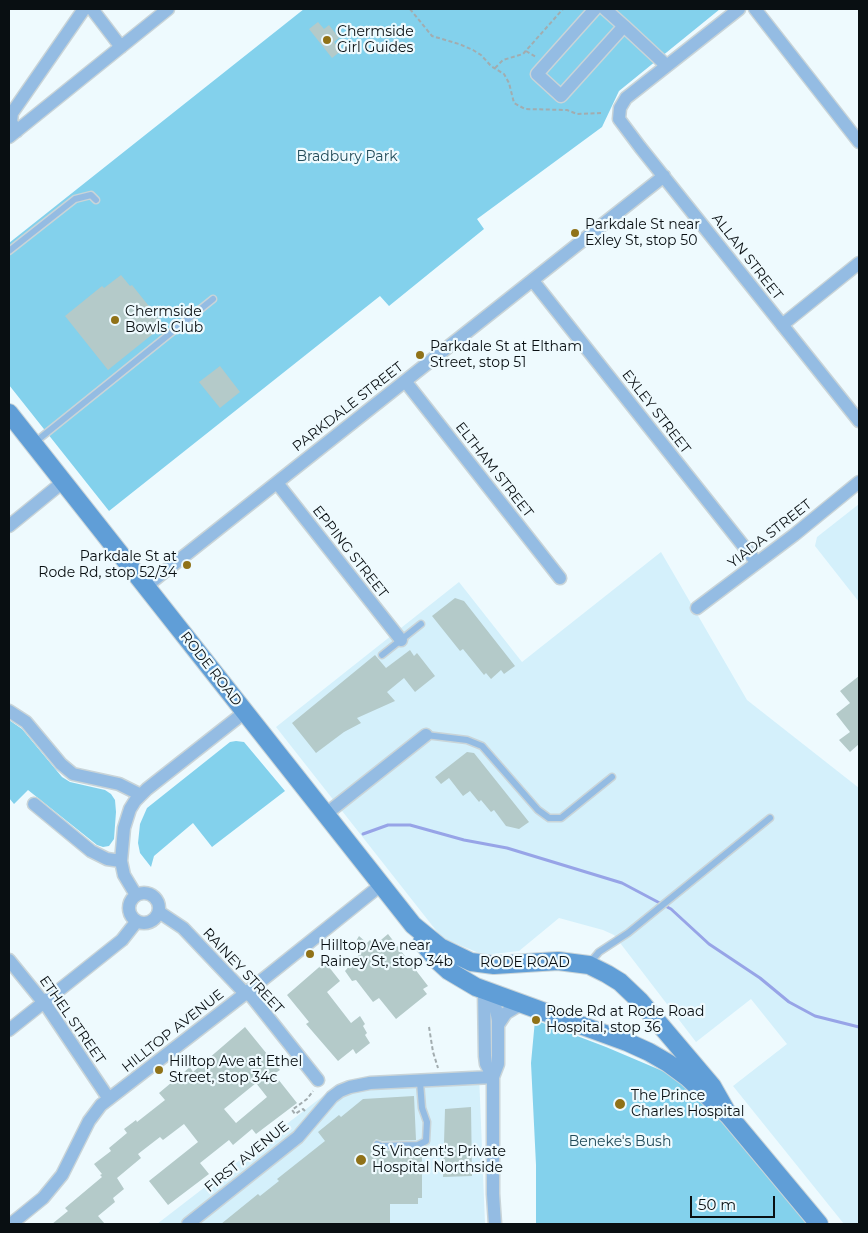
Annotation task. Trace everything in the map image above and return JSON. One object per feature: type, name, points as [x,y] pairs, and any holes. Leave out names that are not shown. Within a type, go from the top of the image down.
[{"type":"main road","name":"RODE ROAD","points":[[9,413],[413,925],[424,945],[438,961],[454,974],[521,1004],[649,1052],[687,1077],[729,1116],[819,1224]]},
{"type":"main road","name":"RODE ROAD","points":[[413,925],[440,947],[461,958],[480,964],[494,965],[558,961],[589,965],[620,982],[640,1001],[712,1086],[729,1116]]},
{"type":"main road","points":[[440,947],[489,990],[501,972],[526,963]]},
{"type":"street","points":[[84,9],[14,110],[10,120],[13,134],[168,9]]},
{"type":"street","points":[[92,9],[121,46]]},
{"type":"street","points":[[594,9],[537,74],[561,96],[624,26]]},
{"type":"street","points":[[605,9],[667,66],[739,9]]},
{"type":"street","points":[[755,9],[859,142]]},
{"type":"street","name":"ALLAN STREET","points":[[667,66],[626,98],[620,108],[619,116],[621,123],[859,421]]},
{"type":"street","name":"PARKDALE STREET","points":[[145,587],[664,176]]},
{"type":"street","points":[[782,325],[859,264]]},
{"type":"street","name":"EXLEY STREET","points":[[533,281],[757,563]]},
{"type":"street","name":"ELTHAM STREET","points":[[406,381],[560,578]]},
{"type":"street","points":[[9,526],[64,482]]},
{"type":"street","name":"YIADA STREET","points":[[697,608],[794,535],[859,482]]},
{"type":"street","name":"EPPING STREET","points":[[277,483],[401,640]]},
{"type":"street","points":[[9,711],[26,722],[61,764],[73,774],[120,784],[141,795]]},
{"type":"street","points":[[136,895],[124,875],[121,861],[125,822],[130,809],[141,795],[245,712]]},
{"type":"street","points":[[326,814],[426,735]]},
{"type":"street","points":[[34,804],[91,851],[107,859],[121,861]]},
{"type":"street","name":"HILLTOP AVENUE","points":[[11,1224],[43,1198],[62,1176],[93,1115],[109,1099],[381,885]]},
{"type":"street","points":[[146,893],[158,902],[159,912],[154,920],[146,923],[133,918],[129,908],[136,895],[146,893]]},
{"type":"street","name":"RAINEY STREET","points":[[159,912],[183,928],[252,997],[318,1080]]},
{"type":"street","points":[[9,1030],[122,940],[137,921]]},
{"type":"street","name":"ETHEL STREET","points":[[9,960],[43,1002],[109,1099]]},
{"type":"street","points":[[489,990],[498,1026],[498,1064],[493,1077],[493,1194],[495,1224]]},
{"type":"street","points":[[489,990],[485,1056],[486,1064],[493,1077]]},
{"type":"street","points":[[498,1026],[506,1013],[521,1004]]},
{"type":"street","name":"FIRST AVENUE","points":[[188,1224],[298,1137],[329,1108],[340,1091],[360,1084],[493,1077]]},
{"type":"lane","points":[[9,251],[75,199],[91,195],[96,200]]},
{"type":"lane","points":[[33,444],[214,298]]},
{"type":"lane","points":[[382,655],[421,624]]},
{"type":"lane","points":[[426,735],[467,740],[488,750],[538,810],[549,818],[561,818],[612,777]]},
{"type":"lane","points":[[589,965],[599,952],[628,933],[770,818]]},
{"type":"lane","points":[[377,1144],[381,1146],[418,1146],[426,1141],[427,1122],[422,1108],[420,1082]]},
{"type":"path","points":[[410,9],[426,30],[439,39],[459,44],[480,55],[495,69],[504,74],[509,83],[514,103],[525,109],[567,110],[577,114],[603,113]]},
{"type":"path","points":[[495,69],[503,60],[522,54],[563,9]]},
{"type":"path","points":[[429,1027],[433,1052],[439,1071]]},
{"type":"path","points":[[306,1111],[303,1109],[296,1114],[292,1110],[307,1099],[318,1080]]},
{"type":"shaded area","points":[[859,504],[859,602],[815,546],[817,537]]},
{"type":"shaded area","points":[[661,552],[747,700],[859,788],[859,1224],[844,1224],[733,1086],[787,1044],[751,999],[696,1042],[614,935],[603,930],[559,918],[519,951],[484,955],[442,938],[276,727],[459,582],[522,662]]},
{"type":"shaded area","name":"St Vincent's Private Hospital Northside","points":[[479,1074],[485,1224],[157,1224],[336,1086]]},
{"type":"green space","name":"Bradbury Park","points":[[304,9],[720,9],[619,91],[602,127],[477,219],[484,229],[389,306],[380,296],[109,511],[9,385],[9,243]]},
{"type":"green space","points":[[9,720],[22,729],[62,777],[70,782],[105,790],[111,794],[115,800],[116,812],[114,839],[109,846],[97,845],[28,790],[14,804],[9,798]]},
{"type":"green space","points":[[230,742],[244,742],[285,791],[212,847],[193,823],[154,856],[151,867],[140,853],[138,843],[140,824],[147,808]]},
{"type":"green space","name":"Beneke's Bush","points":[[535,1020],[672,1075],[737,1133],[809,1224],[536,1224],[536,1165],[531,1063]]},
{"type":"building","name":"Chermside Girl Guides","points":[[318,22],[324,29],[329,25],[339,38],[334,42],[341,51],[332,58],[309,29]]},
{"type":"building","name":"Chermside Bowls Club","points":[[121,275],[130,286],[132,285],[164,325],[108,370],[65,316],[102,286],[104,288]]},
{"type":"building","points":[[220,366],[240,392],[220,408],[199,382]]},
{"type":"building","points":[[455,598],[464,601],[515,666],[504,674],[501,670],[491,679],[486,673],[484,675],[463,649],[460,651],[432,616]]},
{"type":"building","points":[[410,650],[414,656],[417,653],[435,676],[415,692],[404,678],[387,692],[395,701],[357,718],[361,723],[344,732],[316,753],[292,723],[375,655],[386,668]]},
{"type":"building","points":[[859,676],[859,744],[850,752],[839,740],[850,732],[836,714],[850,703],[840,691]]},
{"type":"building","points":[[467,752],[474,753],[529,822],[519,829],[506,826],[494,810],[491,812],[470,791],[463,796],[449,778],[441,784],[435,777]]},
{"type":"building","points":[[388,934],[428,986],[423,989],[427,994],[396,1019],[379,998],[373,1002],[356,980],[352,981],[345,971],[359,955],[352,948],[359,936],[367,943],[370,940],[375,945]]},
{"type":"building","points":[[325,962],[340,981],[327,992],[351,1023],[360,1016],[365,1024],[363,1026],[367,1033],[365,1035],[370,1043],[356,1054],[353,1049],[338,1061],[306,1024],[309,1022],[287,995]]},
{"type":"building","points":[[245,1027],[280,1070],[274,1074],[297,1103],[256,1134],[252,1129],[233,1145],[229,1140],[200,1163],[209,1174],[168,1205],[149,1181],[198,1142],[184,1124],[163,1140],[160,1137],[138,1154],[141,1158],[117,1178],[124,1189],[113,1198],[115,1202],[98,1216],[105,1224],[52,1224],[68,1211],[65,1208],[102,1177],[100,1175],[102,1174],[94,1164],[111,1151],[109,1148],[127,1133],[124,1129],[136,1120],[137,1122],[165,1100],[159,1093],[190,1067],[193,1072]],"holes":[[[256,1083],[267,1097],[236,1123],[224,1109]]]},
{"type":"building","points":[[414,1096],[416,1140],[382,1141],[376,1139],[372,1144],[374,1148],[381,1151],[416,1150],[416,1153],[422,1153],[422,1198],[418,1198],[418,1204],[390,1204],[390,1224],[221,1224],[258,1194],[260,1196],[279,1181],[277,1179],[325,1141],[318,1132],[339,1115],[341,1117],[363,1099]]},
{"type":"building","points":[[471,1107],[472,1176],[443,1177],[445,1109]]},
{"type":"waterway","points":[[363,834],[388,825],[410,825],[464,840],[507,848],[622,883],[671,909],[709,944],[760,978],[789,1002],[815,1016],[859,1027]]},
{"type":"place","name":"Chermside Girl Guides","points":[[327,40]]},
{"type":"place","name":"Parkdale St near Exley St, stop 50","points":[[575,233]]},
{"type":"place","name":"Chermside Bowls Club","points":[[115,320]]},
{"type":"place","name":"Parkdale St at Eltham Street, stop 51","points":[[420,355]]},
{"type":"place","name":"Parkdale St at Rode Rd, stop 52/34","points":[[187,565]]},
{"type":"place","name":"Hilltop Ave near Rainey St, stop 34b","points":[[310,954]]},
{"type":"place","name":"Rode Rd at Rode Road Hospital, stop 36","points":[[536,1020]]},
{"type":"place","name":"Hilltop Ave at Ethel Street, stop 34c","points":[[159,1070]]},
{"type":"place","name":"The Prince Charles Hospital","points":[[620,1104]]},
{"type":"place","name":"St Vincent's Private Hospital Northside","points":[[361,1160]]}]
